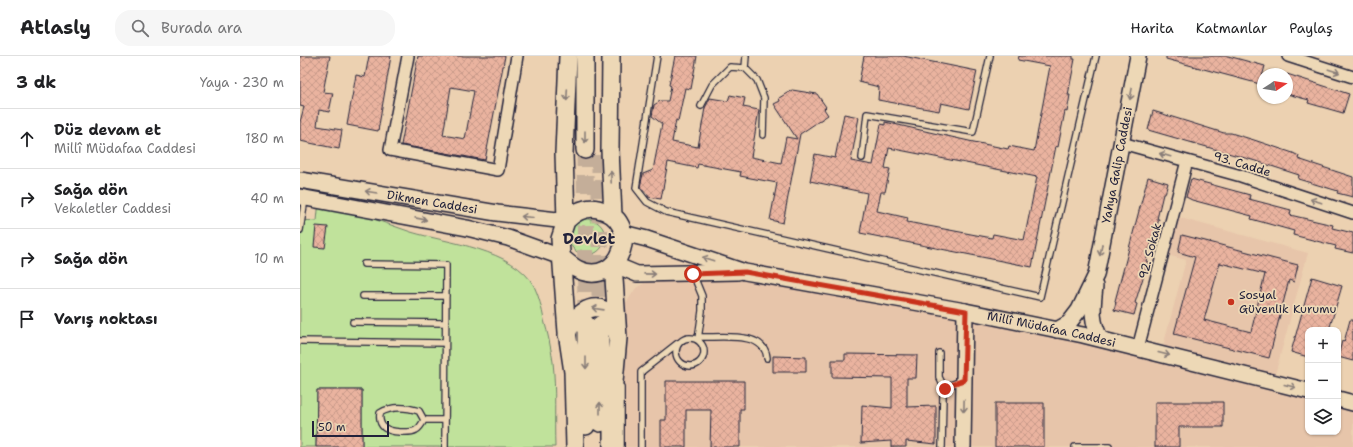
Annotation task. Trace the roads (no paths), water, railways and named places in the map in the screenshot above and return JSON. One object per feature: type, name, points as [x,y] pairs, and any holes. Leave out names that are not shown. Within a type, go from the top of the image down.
[{"type":"main road","points":[[568,56],[564,153],[566,221],[560,239],[567,332],[573,372],[575,447]]},
{"type":"main road","points":[[585,56],[592,150],[600,56]]},
{"type":"main road","points":[[611,56],[610,150],[613,216]]},
{"type":"main road","name":"Yahya Galip Caddesi","points":[[1101,339],[1094,328],[1092,316],[1096,275],[1138,56]]},
{"type":"main road","name":"Dikmen Caddesi","points":[[300,180],[497,213],[566,221]]},
{"type":"main road","name":"Dikmen Caddesi","points":[[303,197],[467,228],[508,238],[561,257]]},
{"type":"main road","points":[[561,257],[579,270],[597,272],[613,264],[621,254],[624,244],[620,224],[613,216],[604,210],[586,208],[572,214],[566,221]]},
{"type":"main road","name":"Millî Müdafaa Caddesi","points":[[623,233],[647,239],[745,272],[966,311],[1101,339],[1305,390]]},
{"type":"main road","points":[[612,447],[612,404],[618,338],[613,264]]},
{"type":"main road","name":"Millî Müdafaa Caddesi","points":[[613,264],[637,274],[745,272]]},
{"type":"main road","name":"Yahya Galip Caddesi","points":[[1058,330],[1069,323],[1079,310],[1096,275]]},
{"type":"main road","points":[[564,447],[563,364],[567,332],[579,314],[590,308],[598,308],[605,310],[613,320],[618,338]]},
{"type":"main road","points":[[963,447],[966,311]]},
{"type":"main road","points":[[586,447],[593,324],[600,447]]},
{"type":"main road","points":[[1341,400],[1353,403]]},
{"type":"street","points":[[408,56],[390,150],[498,170],[517,56]]},
{"type":"street","points":[[1288,56],[1353,77]]},
{"type":"street","name":"93. Cadde","points":[[1122,143],[1241,176],[1353,213]]},
{"type":"street","name":"92. Sokak","points":[[1138,348],[1187,161]]},
{"type":"lane","points":[[657,56],[636,188],[647,202],[666,212],[1040,297],[1096,56]]},
{"type":"lane","points":[[744,68],[746,56]]},
{"type":"lane","points":[[862,158],[867,114],[973,132],[990,56]]},
{"type":"lane","points":[[701,106],[712,85],[730,67],[744,68],[757,80],[764,98],[763,135]]},
{"type":"lane","points":[[300,230],[303,197]]},
{"type":"lane","points":[[364,264],[446,265],[445,447]]},
{"type":"lane","points":[[678,344],[676,348],[676,358],[683,365],[692,366],[700,362],[704,354],[702,345],[698,339],[702,296],[699,285],[693,274]]},
{"type":"lane","points":[[363,296],[446,296]]},
{"type":"lane","points":[[353,322],[446,323]]},
{"type":"lane","points":[[618,338],[621,370],[621,447]]},
{"type":"lane","points":[[641,447],[641,372],[686,338],[753,339],[763,348],[767,358]]},
{"type":"lane","points":[[300,341],[446,344]]},
{"type":"lane","points":[[939,353],[939,377],[945,389]]},
{"type":"lane","points":[[942,447],[943,394],[945,389],[950,385],[964,380]]},
{"type":"lane","points":[[394,408],[419,411],[424,420],[416,430],[408,432],[388,431],[382,427],[379,421],[380,413],[394,408]]},
{"type":"lane","points":[[424,420],[445,420]]},
{"type":"lane","points":[[1075,447],[1109,447]]},
{"type":"tunnel","points":[[585,150],[586,324]]},
{"type":"tunnel","points":[[600,151],[600,322]]},
{"type":"place","name":"Sosyal Güvenlik Kurumu","points":[[1231,302]]},
{"type":"district","name":"Devlet","points":[[589,238]]}]
